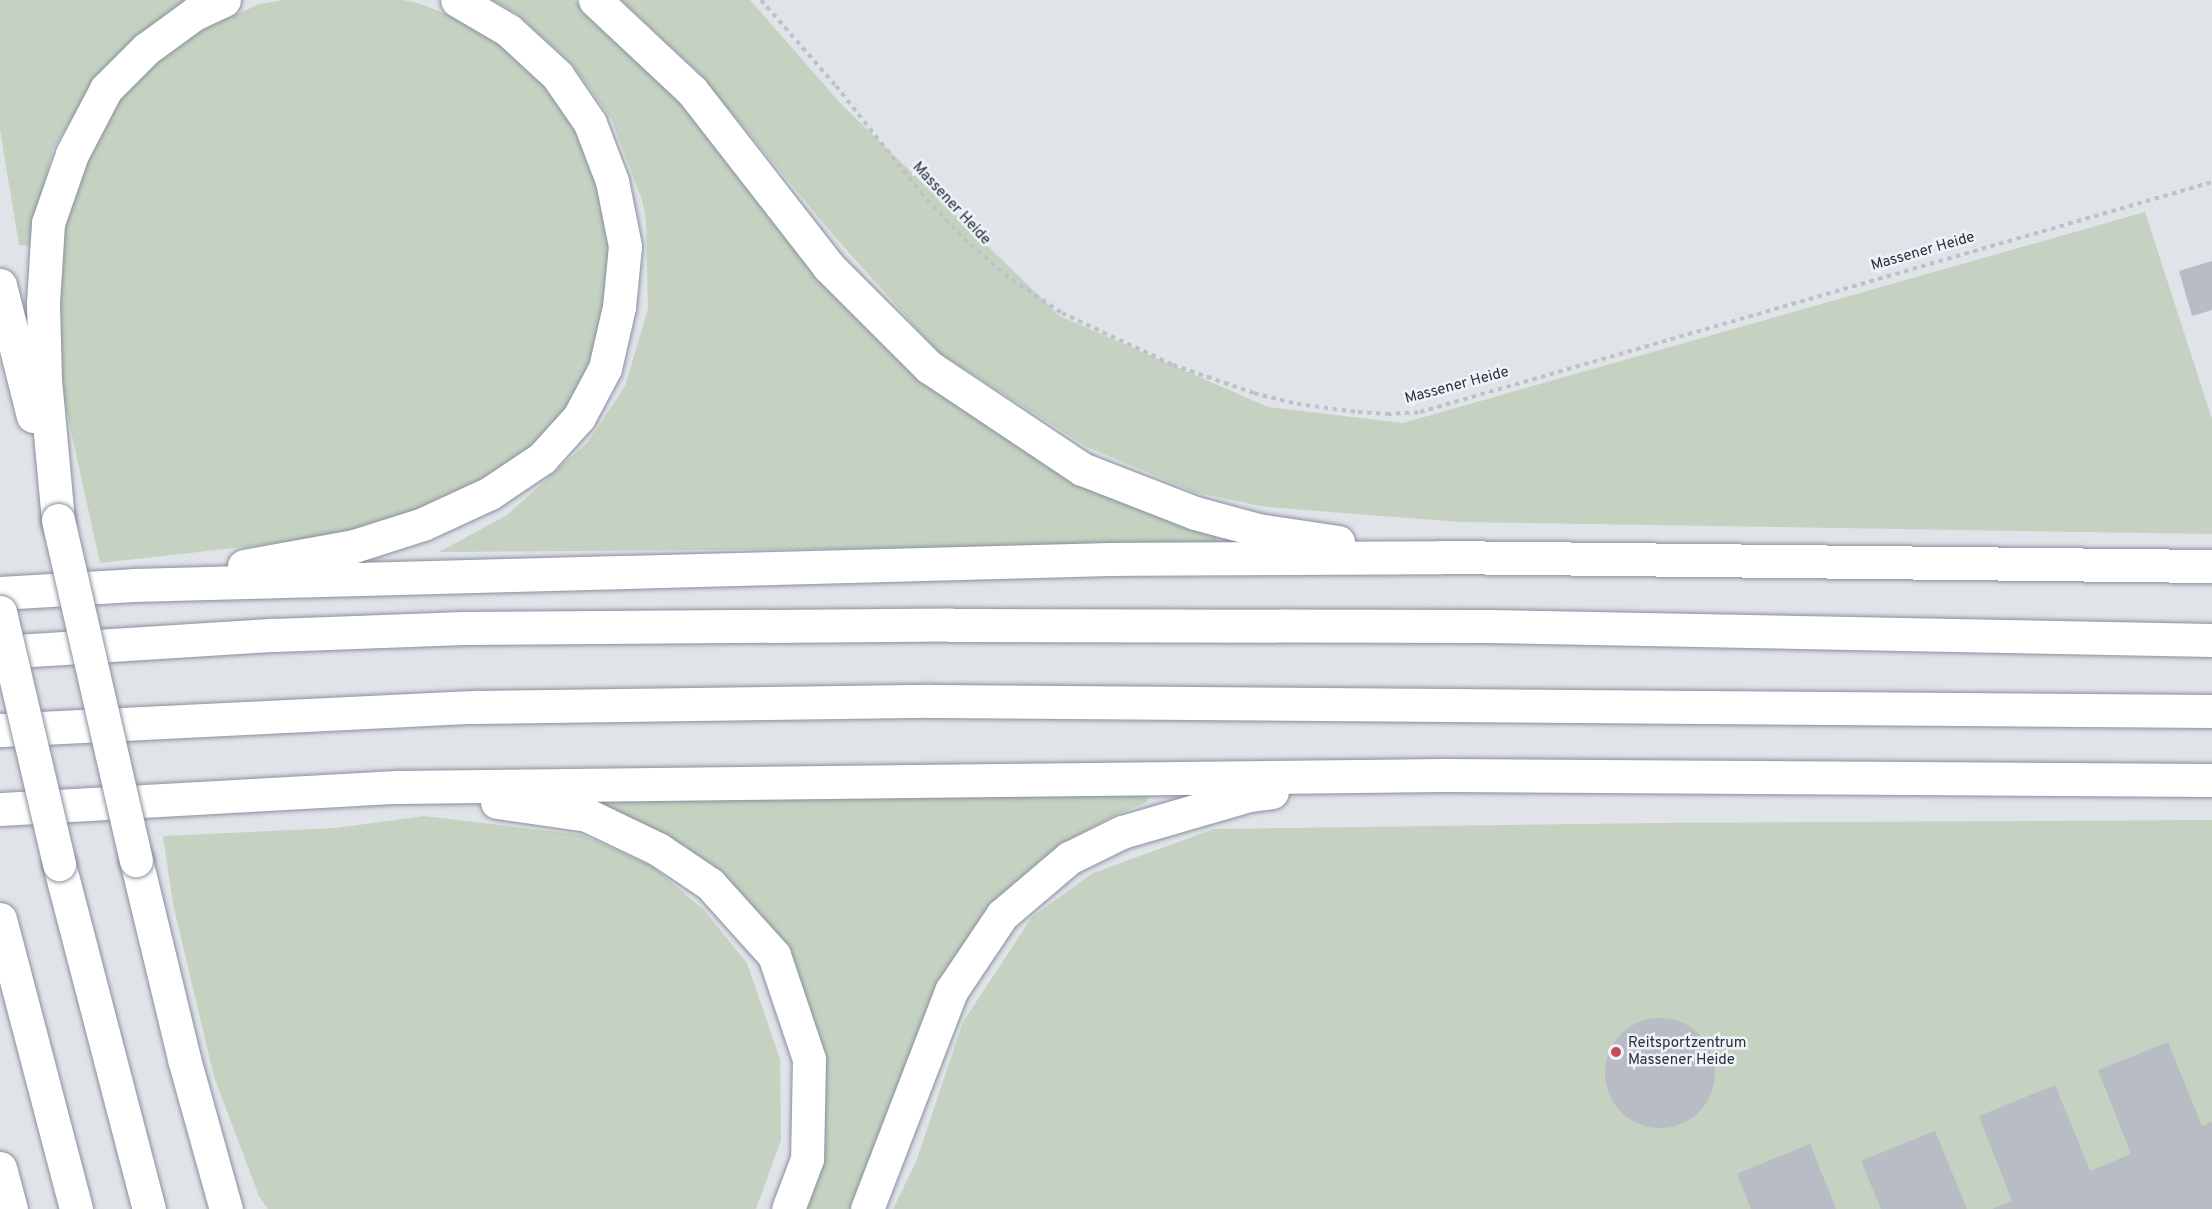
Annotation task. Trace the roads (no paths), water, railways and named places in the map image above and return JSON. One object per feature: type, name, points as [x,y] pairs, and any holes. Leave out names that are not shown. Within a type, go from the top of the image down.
[{"type":"highway","points":[[58,520],[45,380],[43,303],[48,223],[72,154],[106,89],[146,49],[194,14],[224,0]]},
{"type":"highway","points":[[133,585],[354,546],[423,524],[490,493],[533,464],[579,417],[605,368],[619,307],[625,246],[612,181],[590,123],[557,75],[508,30],[457,0]]},
{"type":"highway","points":[[596,0],[692,91],[828,266],[929,367],[1082,469],[1195,513],[1258,530],[1441,557]]},
{"type":"highway","points":[[0,285],[58,520],[184,1059],[226,1209]]},
{"type":"highway","points":[[0,593],[133,585],[1110,559],[1441,557],[2212,566]]},
{"type":"highway","points":[[0,612],[59,864],[149,1209]]},
{"type":"highway","points":[[0,652],[274,635],[464,628],[951,625],[1488,626],[2212,640]]},
{"type":"highway","points":[[0,730],[476,707],[931,701],[2212,711]]},
{"type":"highway","points":[[867,1209],[951,991],[1002,915],[1069,858],[1122,832],[1249,795],[1444,776]]},
{"type":"highway","points":[[0,809],[397,787],[1444,776],[2212,780]]},
{"type":"highway","points":[[397,787],[587,815],[658,849],[710,884],[774,955],[809,1059],[807,1159],[788,1209]]},
{"type":"highway","points":[[0,919],[76,1209]]},
{"type":"highway","points":[[184,1059],[245,1209]]},
{"type":"highway","points":[[0,1168],[11,1209]]},
{"type":"place","name":"Reitsportzentrum Massener Heide","points":[[1616,1052]]}]
